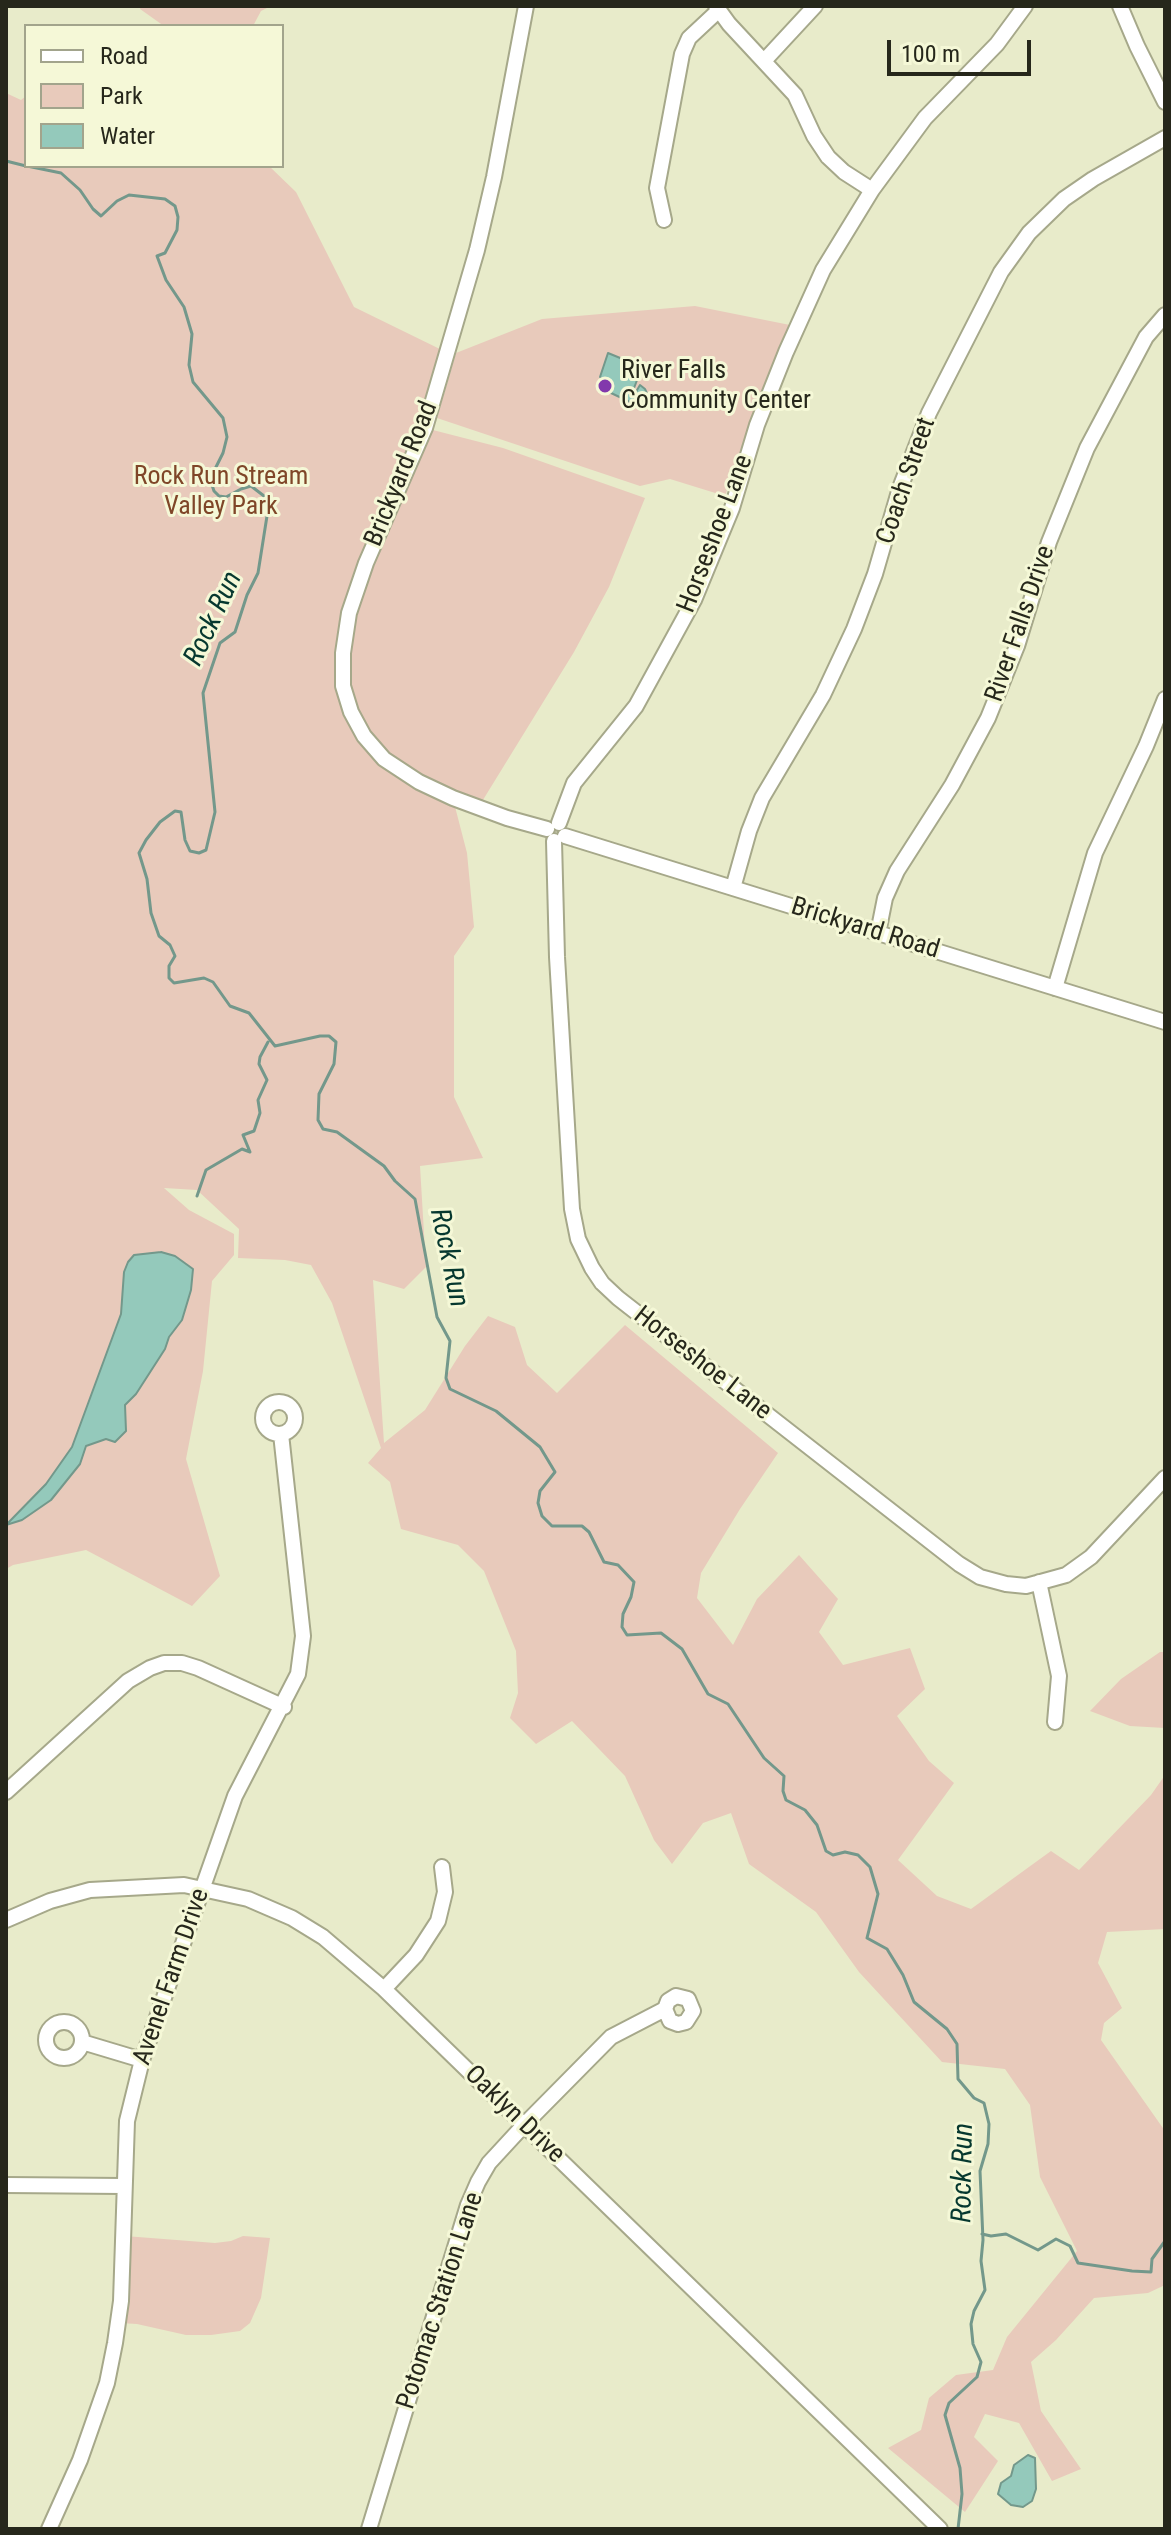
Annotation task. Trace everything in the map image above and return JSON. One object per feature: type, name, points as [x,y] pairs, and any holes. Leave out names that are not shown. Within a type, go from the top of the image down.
[{"type":"street","name":"Brickyard Road","points":[[526,6],[477,250],[425,428],[366,563],[349,613],[343,653],[343,686],[351,712],[364,736],[384,759],[419,782],[507,818],[1165,1022]]},
{"type":"street","points":[[764,61],[815,6]]},
{"type":"street","name":"Horseshoe Lane","points":[[1025,6],[997,44],[925,118],[872,190],[823,270],[757,425],[727,520],[694,600],[636,706],[574,783],[556,832],[554,899],[572,1209],[578,1239],[592,1268],[618,1298],[959,1564],[980,1577],[1026,1586],[1066,1575],[1091,1557],[1165,1478]]},
{"type":"street","points":[[1120,6],[1165,102]]},
{"type":"street","points":[[664,220],[657,188],[682,54],[689,38],[718,8],[795,95],[814,136],[828,157],[844,172],[872,190]]},
{"type":"street","name":"Coach Street","points":[[733,888],[762,798],[823,695],[854,629],[875,574],[900,488],[929,413],[1001,272],[1029,233],[1064,199],[1165,138]]},
{"type":"street","name":"River Falls Drive","points":[[878,933],[885,898],[897,871],[952,785],[988,718],[1017,646],[1049,542],[1087,448],[1146,337],[1165,315]]},
{"type":"street","points":[[1055,988],[1095,853],[1165,699]]},
{"type":"street","name":"Avenel Farm Drive","points":[[49,2529],[80,2460],[107,2383],[121,2301],[127,2121],[142,2060],[235,1796],[284,1707],[298,1674],[303,1636],[281,1434]]},
{"type":"street","points":[[1039,1582],[1059,1676],[1055,1722]]},
{"type":"street","points":[[6,1792],[128,1681],[164,1663],[182,1663],[198,1668],[284,1707]]},
{"type":"street","points":[[384,1989],[416,1955],[438,1921],[445,1892],[442,1867]]},
{"type":"street","name":"Oaklyn Drive","points":[[6,1920],[50,1901],[90,1890],[171,1886],[203,1888],[248,1899],[292,1918],[326,1939],[384,1989],[940,2529]]},
{"type":"street","name":"Potomac Station Lane","points":[[369,2529],[468,2205],[489,2163],[611,2037],[665,2009]]},
{"type":"street","points":[[82,2042],[142,2060]]},
{"type":"street","points":[[6,2185],[123,2186]]},
{"type":"green space","points":[[141,6],[271,6],[261,11],[254,24],[161,24],[140,9]]},
{"type":"green space","name":"Rock Run Stream Valley Park","points":[[6,93],[21,100],[24,98],[24,168],[271,168],[296,192],[354,307],[448,353],[425,428],[503,448],[645,498],[609,587],[574,652],[478,808],[453,799],[467,853],[474,927],[454,956],[454,1097],[483,1158],[420,1166],[426,1267],[404,1289],[373,1280],[384,1443],[425,1410],[465,1346],[488,1316],[515,1327],[527,1365],[557,1393],[625,1325],[778,1453],[701,1573],[697,1598],[733,1645],[757,1599],[799,1555],[838,1599],[819,1632],[843,1665],[910,1648],[925,1689],[897,1716],[929,1761],[954,1783],[898,1860],[937,1896],[971,1909],[1051,1851],[1079,1870],[1151,1795],[1165,1775],[1165,1929],[1107,1932],[1098,1963],[1122,2008],[1104,2023],[1101,2040],[1165,2131],[1165,2285],[1148,2293],[1094,2298],[1031,2362],[1041,2411],[1081,2469],[1052,2481],[1019,2423],[985,2414],[974,2437],[998,2461],[965,2512],[888,2448],[921,2430],[929,2398],[956,2375],[993,2370],[1007,2337],[1077,2251],[1040,2177],[1030,2105],[1005,2069],[942,2062],[859,1972],[816,1912],[749,1864],[731,1813],[703,1823],[672,1864],[654,1840],[625,1776],[572,1721],[536,1744],[510,1718],[518,1693],[516,1651],[484,1571],[458,1545],[401,1529],[390,1482],[368,1463],[381,1448],[332,1303],[311,1265],[285,1260],[238,1258],[239,1229],[197,1190],[164,1188],[189,1210],[234,1234],[234,1255],[212,1281],[203,1371],[186,1459],[220,1576],[192,1606],[86,1550],[6,1569]]},
{"type":"green space","name":"River Falls Community Center","points":[[695,306],[790,325],[748,428],[725,496],[670,479],[640,486],[437,418],[456,353],[542,319]]},
{"type":"green space","points":[[1160,1652],[1165,1652],[1165,1728],[1130,1726],[1090,1711],[1121,1679]]},
{"type":"green space","points":[[125,2236],[215,2243],[243,2236],[270,2238],[261,2298],[250,2323],[240,2331],[186,2335],[120,2323]]},
{"type":"water","points":[[608,353],[642,367],[631,396],[640,385],[645,389],[650,400],[639,402],[646,405],[645,409],[611,393],[608,389],[610,383],[600,377]]},
{"type":"water","points":[[161,1252],[175,1256],[193,1269],[191,1290],[182,1320],[136,1394],[125,1405],[126,1431],[115,1442],[106,1439],[86,1446],[80,1464],[51,1500],[22,1520],[6,1525],[46,1484],[72,1447],[121,1314],[124,1272],[128,1262],[134,1255]]},
{"type":"water","points":[[1028,2455],[1035,2458],[1036,2489],[1032,2501],[1023,2507],[1011,2505],[998,2494],[1001,2483],[1011,2476],[1014,2465]]},
{"type":"waterway","name":"Rock Run","points":[[6,161],[24,166]]},
{"type":"waterway","name":"Rock Run","points":[[37,168],[61,173],[101,216],[129,195],[165,199],[175,206],[177,230],[165,253],[157,256],[166,280],[184,307],[192,334],[189,365],[193,382],[223,418],[227,437],[210,479],[219,496],[226,497],[251,486],[264,496],[266,505],[258,573],[235,632],[220,643],[203,693],[215,812],[206,850],[199,853],[190,851],[181,812],[175,811],[160,822],[139,853],[159,936],[170,945],[175,956],[169,966],[169,978],[174,983],[204,978],[213,982],[230,1006],[249,1013],[275,1046],[320,1036],[329,1036],[336,1042],[334,1064],[319,1094],[318,1120],[323,1129],[337,1132],[384,1166],[415,1199],[437,1317],[450,1341],[446,1378],[450,1389],[496,1411],[540,1447],[555,1472],[540,1491],[538,1503],[542,1516],[552,1526],[582,1526],[589,1532],[604,1562],[618,1565],[634,1582],[623,1614],[622,1627],[627,1635],[661,1633],[682,1649],[708,1694],[728,1704],[764,1758],[784,1776],[786,1800],[805,1810],[817,1825],[826,1851],[833,1855],[845,1852],[858,1855],[870,1867],[878,1894],[867,1938],[887,1949],[903,1975],[914,2002],[947,2029],[957,2044],[958,2079],[974,2098],[984,2103],[989,2124],[988,2144],[980,2171],[981,2261],[985,2290],[971,2324],[973,2344],[981,2362],[977,2377],[949,2403],[945,2415],[960,2468],[962,2494],[958,2529]]},
{"type":"waterway","points":[[197,1196],[206,1170],[242,1149],[250,1152],[243,1135],[254,1131],[260,1113],[258,1100],[267,1080],[259,1064],[268,1042]]},
{"type":"waterway","points":[[982,2234],[1006,2234],[1038,2250],[1056,2239],[1070,2246],[1078,2263],[1151,2272],[1152,2259],[1165,2241]]},
{"type":"place","name":"River Falls Community Center","points":[[605,386]]}]
